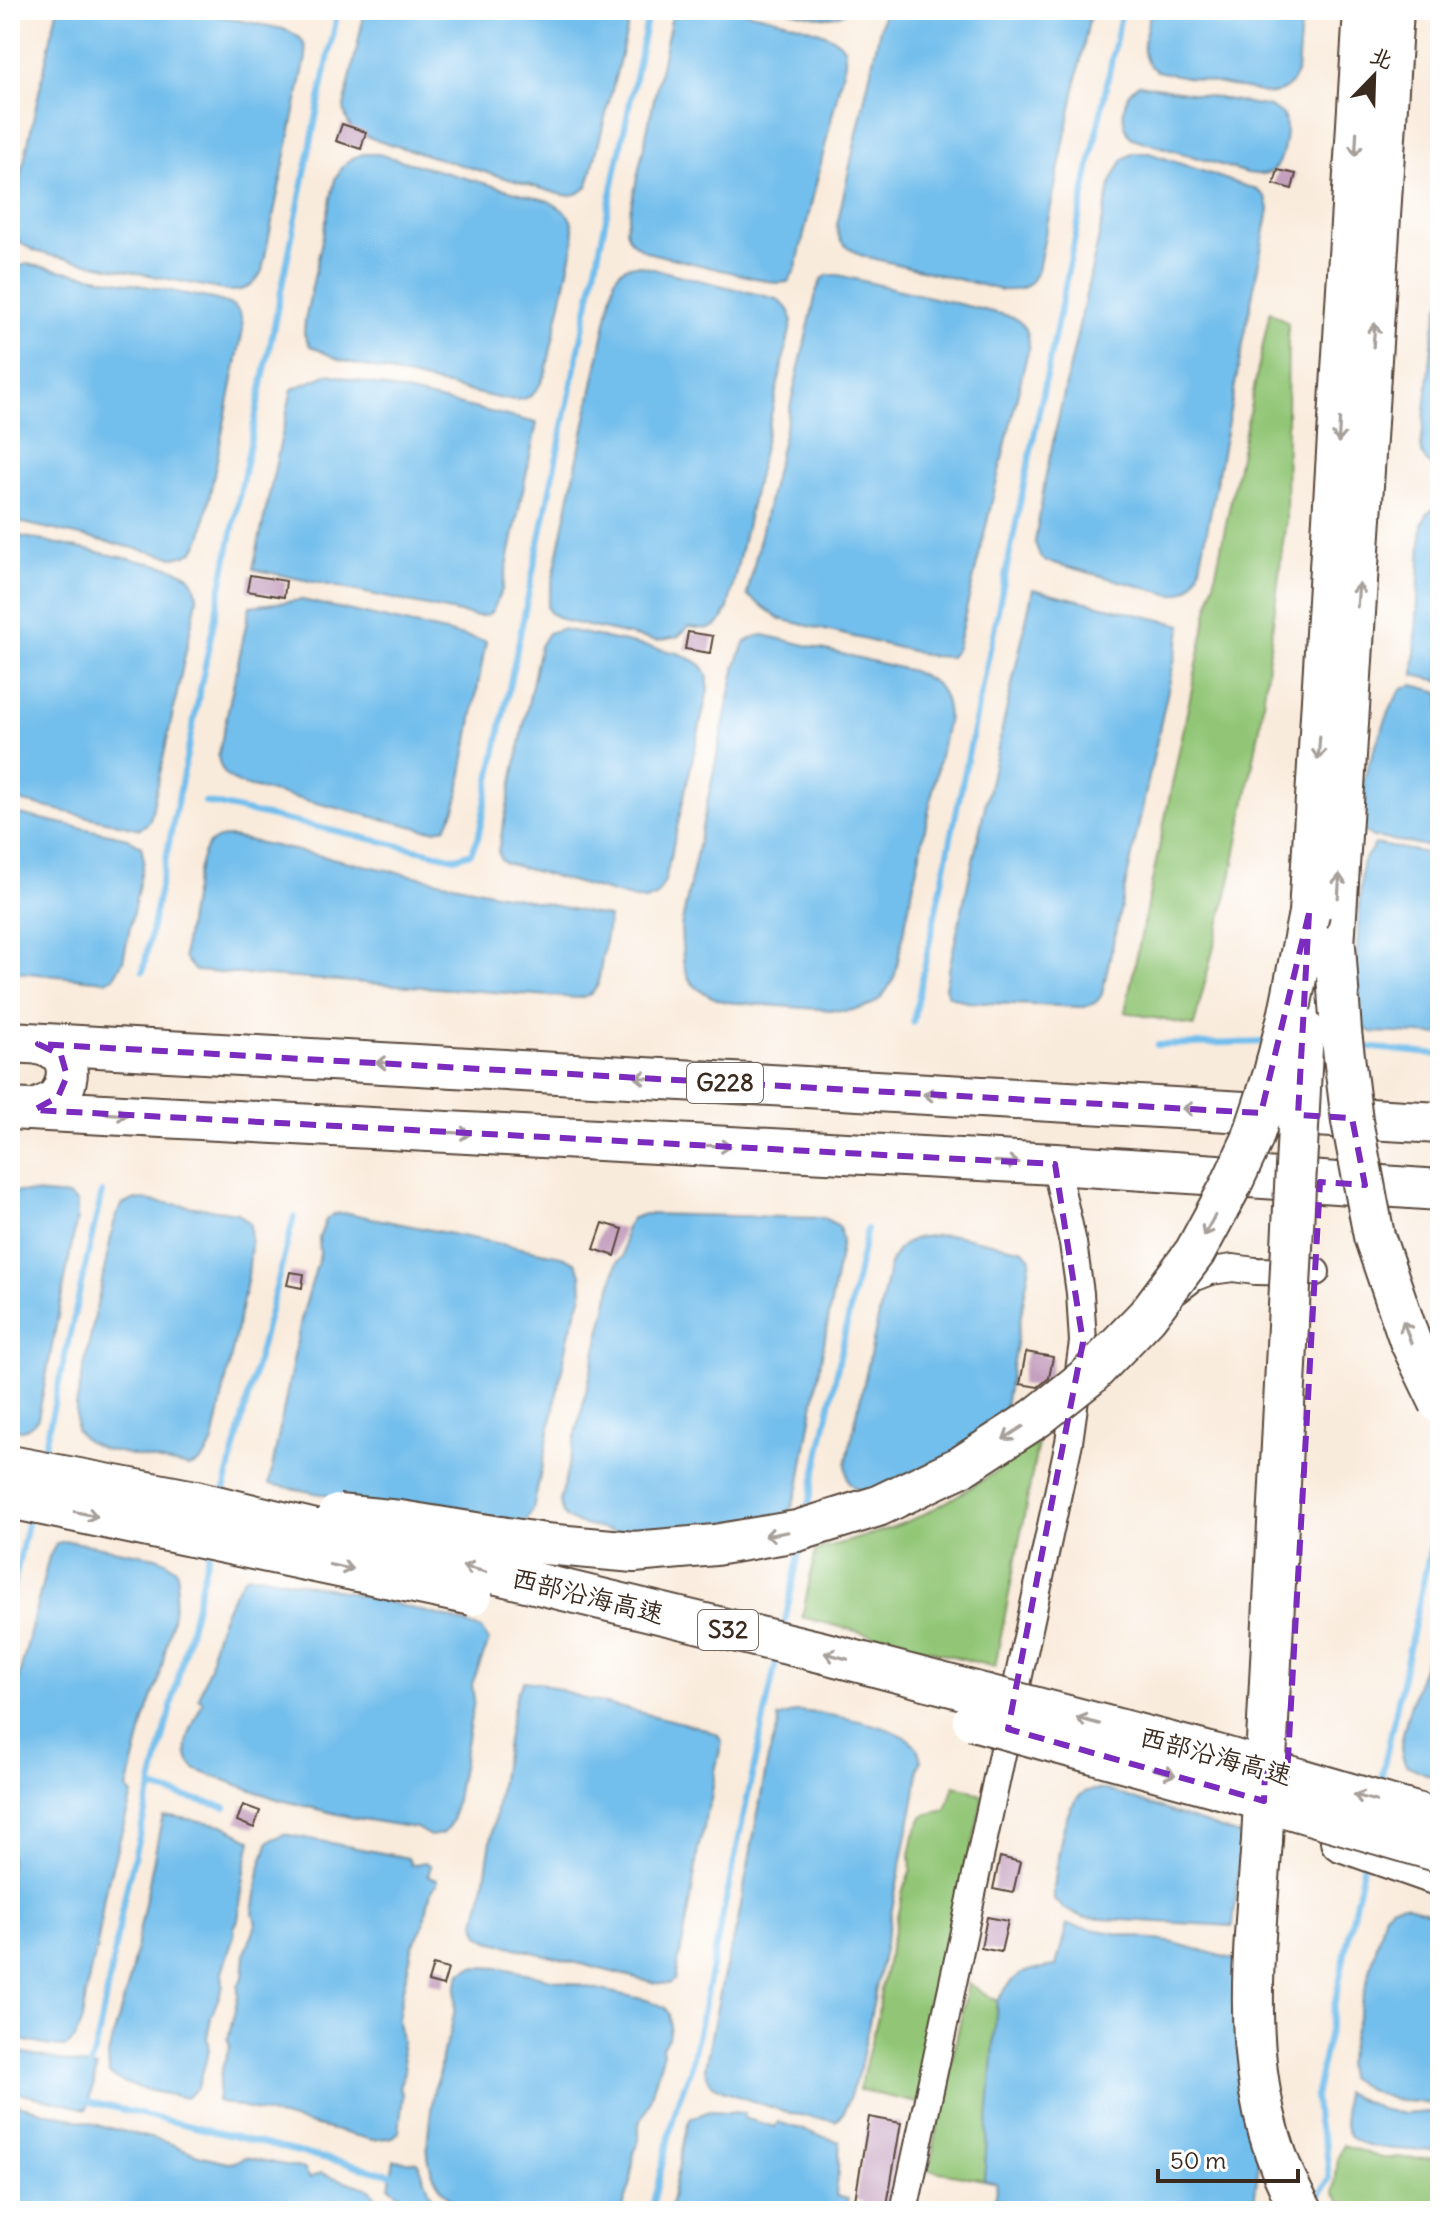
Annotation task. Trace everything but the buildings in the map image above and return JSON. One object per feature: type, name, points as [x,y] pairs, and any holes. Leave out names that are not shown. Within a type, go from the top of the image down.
[{"type":"highway","points":[[1329,2211],[1303,2165],[1287,2117],[1280,2079],[1274,1997],[1335,946],[1338,671],[1364,10]]},
{"type":"highway","points":[[1302,2211],[1275,2152],[1263,2113],[1254,2043],[1252,1987],[1309,913],[1338,671],[1393,10]]},
{"type":"highway","points":[[195,1501],[400,1521],[545,1544],[634,1552],[715,1545],[797,1531],[878,1506],[962,1466],[1036,1418],[1089,1376],[1147,1316],[1195,1252],[1252,1140],[1274,1073],[1309,913]]},
{"type":"highway","points":[[1335,946],[1352,1121],[1374,1236],[1410,1341],[1440,1403]]},
{"type":"highway","points":[[22,1110],[47,1105],[58,1097],[67,1076],[61,1055],[50,1048],[24,1043]]},
{"type":"highway","name":"G228","points":[[24,1043],[1440,1123]]},
{"type":"highway","points":[[22,1110],[1055,1164],[1440,1190]]},
{"type":"highway","name":"西部沿海高速","points":[[10,1466],[195,1501],[837,1656],[1214,1754],[1440,1820]]},
{"type":"highway","name":"西部沿海高速","points":[[10,1498],[540,1610],[875,1693],[1440,1852]]},
{"type":"highway","points":[[1288,1808],[1296,1820],[1311,1828],[1440,1876]]},
{"type":"street","points":[[904,2211],[1069,1442],[1083,1342],[1073,1243],[1055,1164]]},
{"type":"street","points":[[1075,1399],[1176,1291],[1193,1278],[1211,1271],[1233,1268],[1316,1272]]},
{"type":"highlighted area","points":[[1309,913],[1298,1115],[1352,1118],[1365,1185],[1320,1182],[1287,1776],[1265,1769],[1264,1801],[1008,1729],[1083,1342],[1055,1164],[34,1110],[58,1097],[67,1076],[61,1055],[38,1044],[1261,1113]]},
{"type":"green space","points":[[1270,311],[1288,323],[1286,519],[1260,727],[1231,878],[1194,1026],[1125,1012]]},
{"type":"green space","points":[[1038,1443],[995,1667],[802,1617],[816,1550],[922,1515],[967,1490]]},
{"type":"green space","points":[[954,1786],[983,1796],[918,2103],[859,2090],[878,2016],[903,1890],[911,1870],[914,1835],[924,1815],[946,1810]]},
{"type":"green space","points":[[968,1983],[997,2001],[984,2180],[929,2170]]},
{"type":"green space","points":[[1343,2145],[1381,2158],[1440,2159],[1440,2211],[1347,2211],[1334,2193],[1338,2158]]},
{"type":"water","points":[[57,10],[189,10],[283,29],[303,42],[306,57],[262,271],[249,287],[229,291],[53,256],[22,244],[13,234],[11,221]]},
{"type":"water","points":[[365,10],[632,10],[588,186],[577,194],[563,195],[376,140],[354,129],[347,121],[344,107]]},
{"type":"water","points":[[677,10],[727,10],[769,17],[821,32],[834,38],[844,48],[845,62],[796,268],[788,282],[776,283],[650,253],[634,244],[627,234],[671,20]]},
{"type":"water","points":[[786,10],[848,10],[826,17]]},
{"type":"water","points":[[884,10],[1091,10],[1038,270],[1024,288],[1001,290],[860,255],[841,240],[837,225]]},
{"type":"water","points":[[1151,10],[1302,10],[1295,77],[1284,90],[1270,94],[1157,71],[1150,66],[1144,52]]},
{"type":"water","points":[[1139,84],[1276,110],[1283,116],[1286,130],[1276,167],[1269,173],[1247,173],[1132,138],[1125,125],[1124,110],[1129,94]]},
{"type":"water","points":[[1134,153],[1149,153],[1257,190],[1266,197],[1269,209],[1200,567],[1190,586],[1172,595],[1046,561],[1040,557],[1035,542],[1046,474],[1111,182],[1123,159]]},
{"type":"water","points":[[363,154],[378,154],[549,201],[569,217],[574,242],[546,372],[533,394],[515,400],[497,398],[340,360],[310,346],[304,334],[305,320],[335,179],[346,163]]},
{"type":"water","points":[[27,264],[213,299],[235,307],[241,315],[243,329],[202,535],[195,549],[188,554],[173,557],[10,520],[10,275],[14,268]]},
{"type":"water","points":[[637,265],[777,299],[790,311],[792,321],[728,608],[721,621],[713,627],[689,627],[677,637],[657,641],[565,621],[550,613],[547,607],[615,278],[624,268]]},
{"type":"water","points":[[828,275],[1013,317],[1027,333],[1029,346],[957,648],[950,657],[932,656],[780,619],[747,595],[817,289]]},
{"type":"water","points":[[1440,303],[1440,470],[1426,462],[1421,447],[1434,329]]},
{"type":"water","points":[[329,374],[537,423],[502,590],[492,612],[474,616],[253,569],[292,389]]},
{"type":"water","points":[[1440,506],[1440,681],[1414,675],[1422,524],[1429,513]]},
{"type":"water","points":[[10,534],[169,567],[186,574],[193,581],[197,599],[151,816],[140,829],[10,799]]},
{"type":"water","points":[[1033,589],[1182,625],[1102,994],[1094,1004],[1082,1007],[966,1002],[948,995],[945,987]]},
{"type":"water","points":[[302,600],[486,641],[456,807],[446,827],[423,829],[243,785],[223,771],[218,757],[250,606]]},
{"type":"water","points":[[562,629],[678,653],[697,662],[707,675],[708,690],[665,881],[656,897],[635,899],[505,863],[500,859],[498,851],[540,646],[548,633]]},
{"type":"water","points":[[764,635],[912,671],[939,687],[945,699],[948,717],[895,975],[882,997],[863,1008],[845,1011],[725,1002],[699,990],[687,975],[684,965],[681,927],[736,665],[748,640]]},
{"type":"water","points":[[1413,685],[1440,692],[1440,848],[1373,837],[1361,829],[1357,815],[1362,786],[1382,729],[1402,688]]},
{"type":"water","points":[[10,812],[127,838],[141,846],[144,860],[123,961],[114,977],[105,981],[10,971]]},
{"type":"water","points":[[232,837],[609,917],[598,984],[591,994],[579,998],[195,971],[184,958],[184,948],[200,863],[209,844],[220,838]]},
{"type":"water","points":[[1375,844],[1440,855],[1440,1035],[1372,1032],[1360,1026],[1354,1018],[1362,863]]},
{"type":"water","points":[[10,1191],[68,1196],[77,1203],[77,1218],[38,1418],[22,1430],[10,1429]]},
{"type":"water","points":[[136,1199],[238,1213],[250,1224],[248,1276],[213,1442],[204,1458],[189,1467],[103,1449],[86,1441],[76,1430],[76,1406],[114,1223],[121,1205]]},
{"type":"water","points":[[347,1213],[561,1256],[575,1262],[581,1274],[582,1294],[569,1335],[533,1510],[520,1530],[269,1484],[301,1320],[320,1254],[319,1238],[326,1220],[334,1214]]},
{"type":"water","points":[[645,1214],[824,1218],[839,1226],[842,1241],[799,1487],[792,1507],[781,1521],[649,1540],[576,1523],[562,1512],[560,1501],[617,1262],[623,1257],[625,1230],[632,1218]]},
{"type":"water","points":[[954,1235],[1024,1250],[1031,1258],[1000,1435],[866,1492],[860,1490],[850,1482],[846,1464],[891,1260],[910,1240]]},
{"type":"water","points":[[68,1541],[156,1557],[176,1569],[178,1579],[159,1680],[144,1721],[127,1789],[132,1795],[104,1896],[82,2020],[75,2039],[66,2047],[10,2038],[10,1713],[49,1557],[57,1543]]},
{"type":"water","points":[[259,1575],[347,1592],[481,1629],[489,1641],[472,1684],[474,1701],[452,1821],[441,1834],[430,1836],[416,1828],[349,1817],[277,1799],[196,1770],[190,1763],[188,1737],[203,1702],[199,1699],[219,1627],[230,1600],[245,1576]]},
{"type":"water","points":[[1440,1627],[1440,1780],[1406,1765],[1401,1747],[1417,1685]]},
{"type":"water","points":[[524,1681],[695,1726],[717,1734],[722,1742],[698,1849],[675,1980],[669,1984],[489,1941],[479,1935],[475,1923],[482,1897],[509,1729],[517,1692]]},
{"type":"water","points":[[799,1711],[860,1721],[892,1731],[914,1744],[921,1762],[860,2068],[844,2112],[836,2121],[788,2113],[726,2092],[711,2084],[705,2067],[737,1926],[778,1718]]},
{"type":"water","points":[[1107,1790],[1242,1836],[1233,1926],[1084,1918],[1054,1900],[1059,1848],[1072,1806],[1079,1796],[1088,1791]]},
{"type":"water","points":[[163,1817],[223,1825],[251,1840],[238,1920],[222,1972],[223,1986],[211,2017],[207,2038],[209,2050],[198,2088],[186,2098],[136,2087],[109,2074],[108,2055],[130,1978],[160,1828]]},
{"type":"water","points":[[284,1834],[408,1858],[411,1865],[425,1862],[431,1866],[428,1876],[437,1880],[431,1891],[423,1926],[413,1945],[403,1989],[398,2019],[405,2072],[399,2086],[403,2095],[399,2132],[393,2137],[373,2140],[217,2101],[221,2071],[230,2046],[228,2040],[238,1985],[243,1978],[245,1954],[256,1924],[253,1912],[261,1865],[269,1841]]},
{"type":"water","points":[[1404,1904],[1440,1916],[1440,2103],[1391,2098],[1370,2091],[1348,2077],[1346,2064],[1385,1913],[1393,1906]]},
{"type":"water","points":[[1067,1925],[1174,1943],[1248,1963],[1273,2045],[1253,2211],[992,2211],[997,2183],[984,2180],[997,2001],[1020,1974],[1056,1966]]},
{"type":"water","points":[[472,1967],[502,1968],[651,2001],[664,2007],[669,2014],[668,2037],[662,2047],[663,2055],[648,2106],[639,2124],[631,2182],[622,2211],[464,2211],[437,2183],[428,2156],[434,2088],[450,2034],[460,1974]]},
{"type":"water","points":[[10,2050],[97,2068],[87,2109],[10,2091]]},
{"type":"water","points":[[1344,2092],[1380,2109],[1404,2114],[1440,2111],[1440,2151],[1391,2149],[1355,2140],[1345,2125]]},
{"type":"water","points":[[10,2103],[166,2142],[198,2155],[232,2163],[245,2157],[304,2169],[310,2178],[321,2173],[370,2189],[384,2211],[10,2211]]},
{"type":"water","points":[[710,2111],[745,2113],[744,2118],[775,2127],[778,2122],[840,2142],[836,2196],[848,2199],[843,2211],[669,2211],[688,2123],[691,2118]]},
{"type":"water","points":[[394,2160],[418,2162],[432,2197],[444,2211],[405,2211],[401,2196],[389,2186]]},
{"type":"pier","points":[[91,1448],[195,1470],[102,1453]]},
{"type":"waterway","points":[[143,971],[338,10]]},
{"type":"waterway","points":[[205,802],[455,858],[471,853],[478,838],[649,10]]},
{"type":"waterway","points":[[913,1022],[1122,10]]},
{"type":"waterway","points":[[1157,1045],[1269,1042]]},
{"type":"waterway","points":[[1356,1046],[1440,1055]]},
{"type":"waterway","points":[[42,1458],[102,1192]]},
{"type":"waterway","points":[[223,1495],[294,1217]]},
{"type":"waterway","points":[[807,1513],[867,1229]]},
{"type":"waterway","points":[[1379,1789],[1440,1503]]},
{"type":"waterway","points":[[10,1602],[29,1515]]},
{"type":"waterway","points":[[783,1631],[801,1544]]},
{"type":"waterway","points":[[89,2071],[100,2029],[125,1894],[209,1552]]},
{"type":"waterway","points":[[651,2211],[677,2104],[690,2071],[777,1657]]},
{"type":"waterway","points":[[151,1788],[225,1807]]},
{"type":"waterway","points":[[1315,2205],[1329,2179],[1326,2146],[1317,2123],[1315,2098],[1364,1862]]},
{"type":"waterway","points":[[82,2100],[394,2175]]}]
